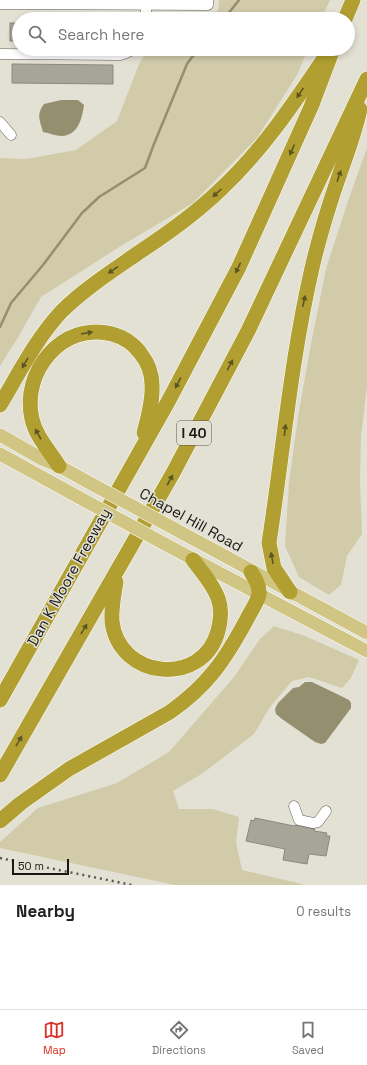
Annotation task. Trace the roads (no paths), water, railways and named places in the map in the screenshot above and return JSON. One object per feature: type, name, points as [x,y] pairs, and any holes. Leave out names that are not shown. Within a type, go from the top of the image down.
[{"type":"highway","points":[[348,12],[353,0]]},
{"type":"highway","points":[[0,405],[48,326],[98,280],[181,223],[220,190],[265,143],[284,118],[325,56]]},
{"type":"highway","name":"I 40","points":[[138,455],[169,400],[239,267],[311,107],[330,56]]},
{"type":"highway","points":[[290,592],[274,568],[269,544],[292,370],[300,322],[312,266],[329,205],[356,126],[367,80]]},
{"type":"highway","name":"I 40","points":[[0,775],[173,473],[248,331],[367,80]]},
{"type":"highway","points":[[59,466],[35,428],[30,407],[31,391],[35,375],[47,355],[67,340],[88,333],[103,332],[124,338],[140,352],[150,370],[152,402],[138,455]]},
{"type":"highway","name":"Dan K Moore Freeway","points":[[0,700],[138,455]]},
{"type":"highway","points":[[118,570],[111,612],[115,636],[123,649],[134,660],[148,667],[168,670],[193,664],[202,657],[214,642],[220,625],[221,615],[218,599],[209,581],[193,560]]},
{"type":"highway","points":[[0,821],[21,803],[69,770],[164,716],[182,704],[197,691],[207,681],[228,651],[259,594],[257,582],[251,572]]},
{"type":"main road","name":"Chapel Hill Road","points":[[0,436],[42,459],[59,466],[251,572],[367,633]]},
{"type":"main road","points":[[0,454],[193,560],[208,566],[367,651]]},
{"type":"street","points":[[0,4],[40,2],[146,5],[208,3]]},
{"type":"street","points":[[146,5],[146,12]]},
{"type":"street","points":[[0,54],[12,54]]},
{"type":"street","points":[[0,122],[11,135]]},
{"type":"street","points":[[294,806],[299,820],[308,823],[318,822],[326,811]]},
{"type":"waterway","points":[[230,12],[239,0]]},
{"type":"waterway","points":[[0,327],[11,303],[43,265],[82,213],[99,197],[145,168],[187,64],[193,56]]},
{"type":"railway","points":[[0,858],[132,885]]}]
